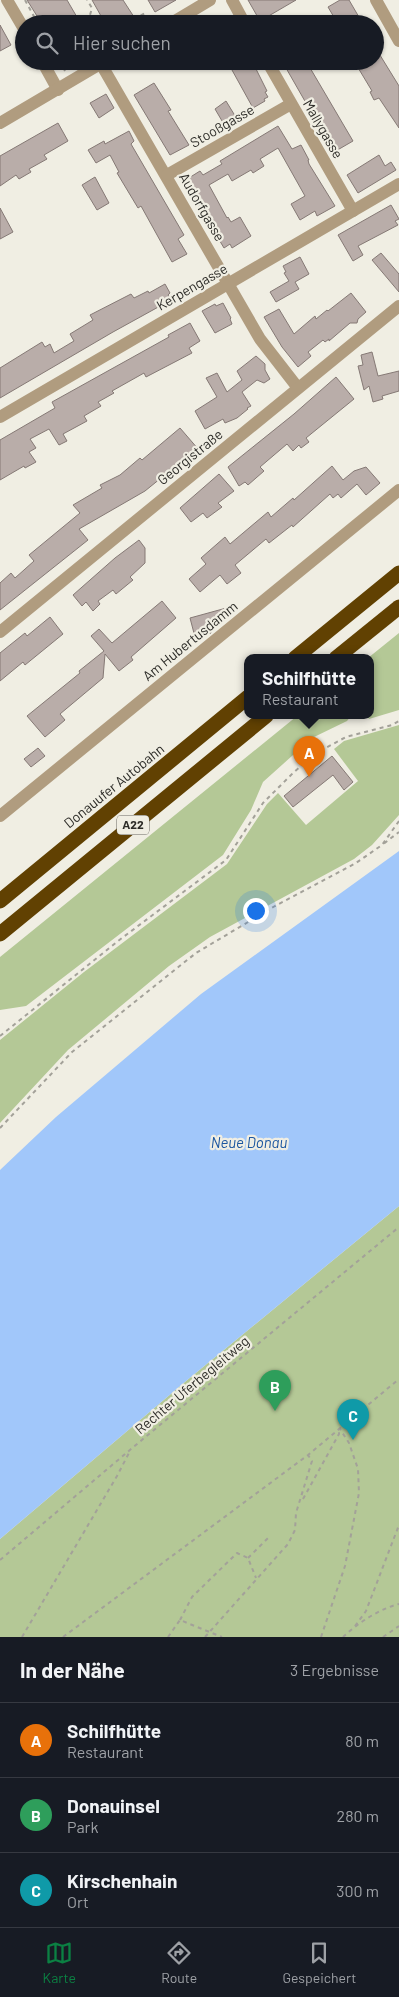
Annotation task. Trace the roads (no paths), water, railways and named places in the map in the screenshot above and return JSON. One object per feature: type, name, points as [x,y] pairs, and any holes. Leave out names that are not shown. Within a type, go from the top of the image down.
[{"type":"highway","points":[[300,654],[399,573]]},
{"type":"highway","points":[[341,654],[399,607]]},
{"type":"highway","name":"Donauufer Autobahn","points":[[0,901],[244,700]]},
{"type":"highway","name":"A22","points":[[0,934],[262,719]]},
{"type":"street","points":[[7,0],[16,15]]},
{"type":"street","points":[[177,15],[210,0]]},
{"type":"street","points":[[232,0],[240,15]]},
{"type":"street","points":[[376,0],[399,41]]},
{"type":"street","points":[[47,70],[58,90]]},
{"type":"street","points":[[0,123],[90,70]]},
{"type":"street","name":"Audorfgasse","points":[[107,70],[260,339],[298,388]]},
{"type":"street","name":"Mallygasse","points":[[272,70],[353,211]]},
{"type":"street","name":"Stooßgasse","points":[[166,175],[291,104]]},
{"type":"street","name":"Kerpengasse","points":[[0,417],[399,184]]},
{"type":"street","name":"Georgistraße","points":[[0,632],[399,306]]},
{"type":"street","name":"Am Hubertusdamm","points":[[0,816],[399,490]]},
{"type":"water","name":"Neue Donau","points":[[399,851],[399,1206],[186,1381],[0,1539],[0,1170],[56,1117],[201,994]]},
{"type":"place","name":"Schilfhütte","points":[[309,777]]},
{"type":"place","name":"Donauinsel","points":[[275,1411]]},
{"type":"place","name":"Kirschenhain","points":[[353,1440]]}]
